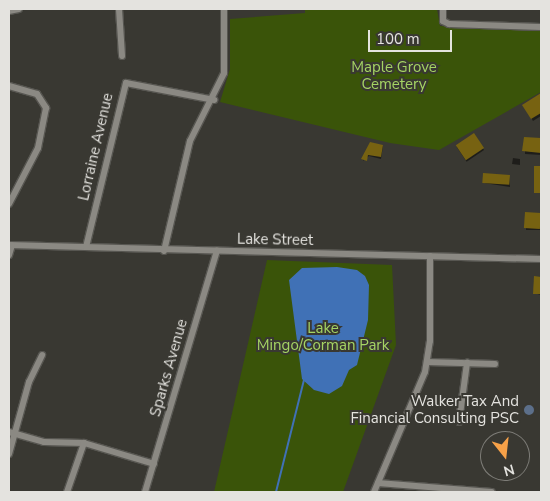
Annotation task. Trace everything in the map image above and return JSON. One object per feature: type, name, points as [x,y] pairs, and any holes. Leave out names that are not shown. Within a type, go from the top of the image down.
[{"type":"street","points":[[9,11],[19,9]]},
{"type":"street","points":[[119,9],[122,56]]},
{"type":"street","points":[[164,251],[190,141],[214,100],[225,67],[224,9]]},
{"type":"street","points":[[443,9],[443,22],[449,24],[541,27]]},
{"type":"street","name":"Lorraine Avenue","points":[[86,247],[125,85],[130,81],[214,100]]},
{"type":"street","points":[[9,86],[37,94],[46,112],[38,148],[9,204]]},
{"type":"street","points":[[9,255],[10,245]]},
{"type":"street","name":"Lake Street","points":[[10,245],[164,251],[541,259]]},
{"type":"street","name":"Sparks Avenue","points":[[145,492],[217,251]]},
{"type":"street","points":[[374,492],[413,408],[427,362],[430,256]]},
{"type":"street","points":[[9,454],[12,432],[29,382],[42,355]]},
{"type":"street","points":[[427,362],[495,364]]},
{"type":"street","points":[[459,422],[467,363]]},
{"type":"street","points":[[12,432],[44,442],[84,443],[154,464]]},
{"type":"street","points":[[67,492],[84,443]]},
{"type":"street","points":[[378,483],[492,492]]},
{"type":"green space","name":"Maple Grove Cemetery","points":[[305,9],[437,9],[440,26],[541,31],[541,92],[439,150],[390,143],[220,102],[230,69],[230,19],[305,13]]},
{"type":"green space","name":"Lake Mingo/Corman Park","points":[[267,260],[392,265],[396,345],[343,492],[214,492]]},
{"type":"water","points":[[337,267],[357,270],[365,276],[369,285],[368,320],[357,365],[349,370],[342,386],[329,394],[314,390],[302,379],[289,280],[302,268]]},
{"type":"building","points":[[541,93],[541,113],[531,119],[522,105]]},
{"type":"building","points":[[474,133],[484,148],[466,160],[456,145]]},
{"type":"building","points":[[524,137],[541,138],[541,153],[522,151]]},
{"type":"building","points":[[370,142],[383,145],[381,157],[368,155],[367,161],[361,159]]},
{"type":"building","points":[[534,166],[541,166],[541,193],[534,193]]},
{"type":"building","points":[[483,173],[510,175],[509,185],[482,183]]},
{"type":"building","points":[[525,212],[541,213],[540,229],[524,228]]},
{"type":"building","points":[[534,276],[541,277],[541,294],[533,294]]},
{"type":"waterway","points":[[276,492],[304,380]]},
{"type":"place","name":"Walker Tax And Financial Consulting PSC","points":[[529,410]]}]
